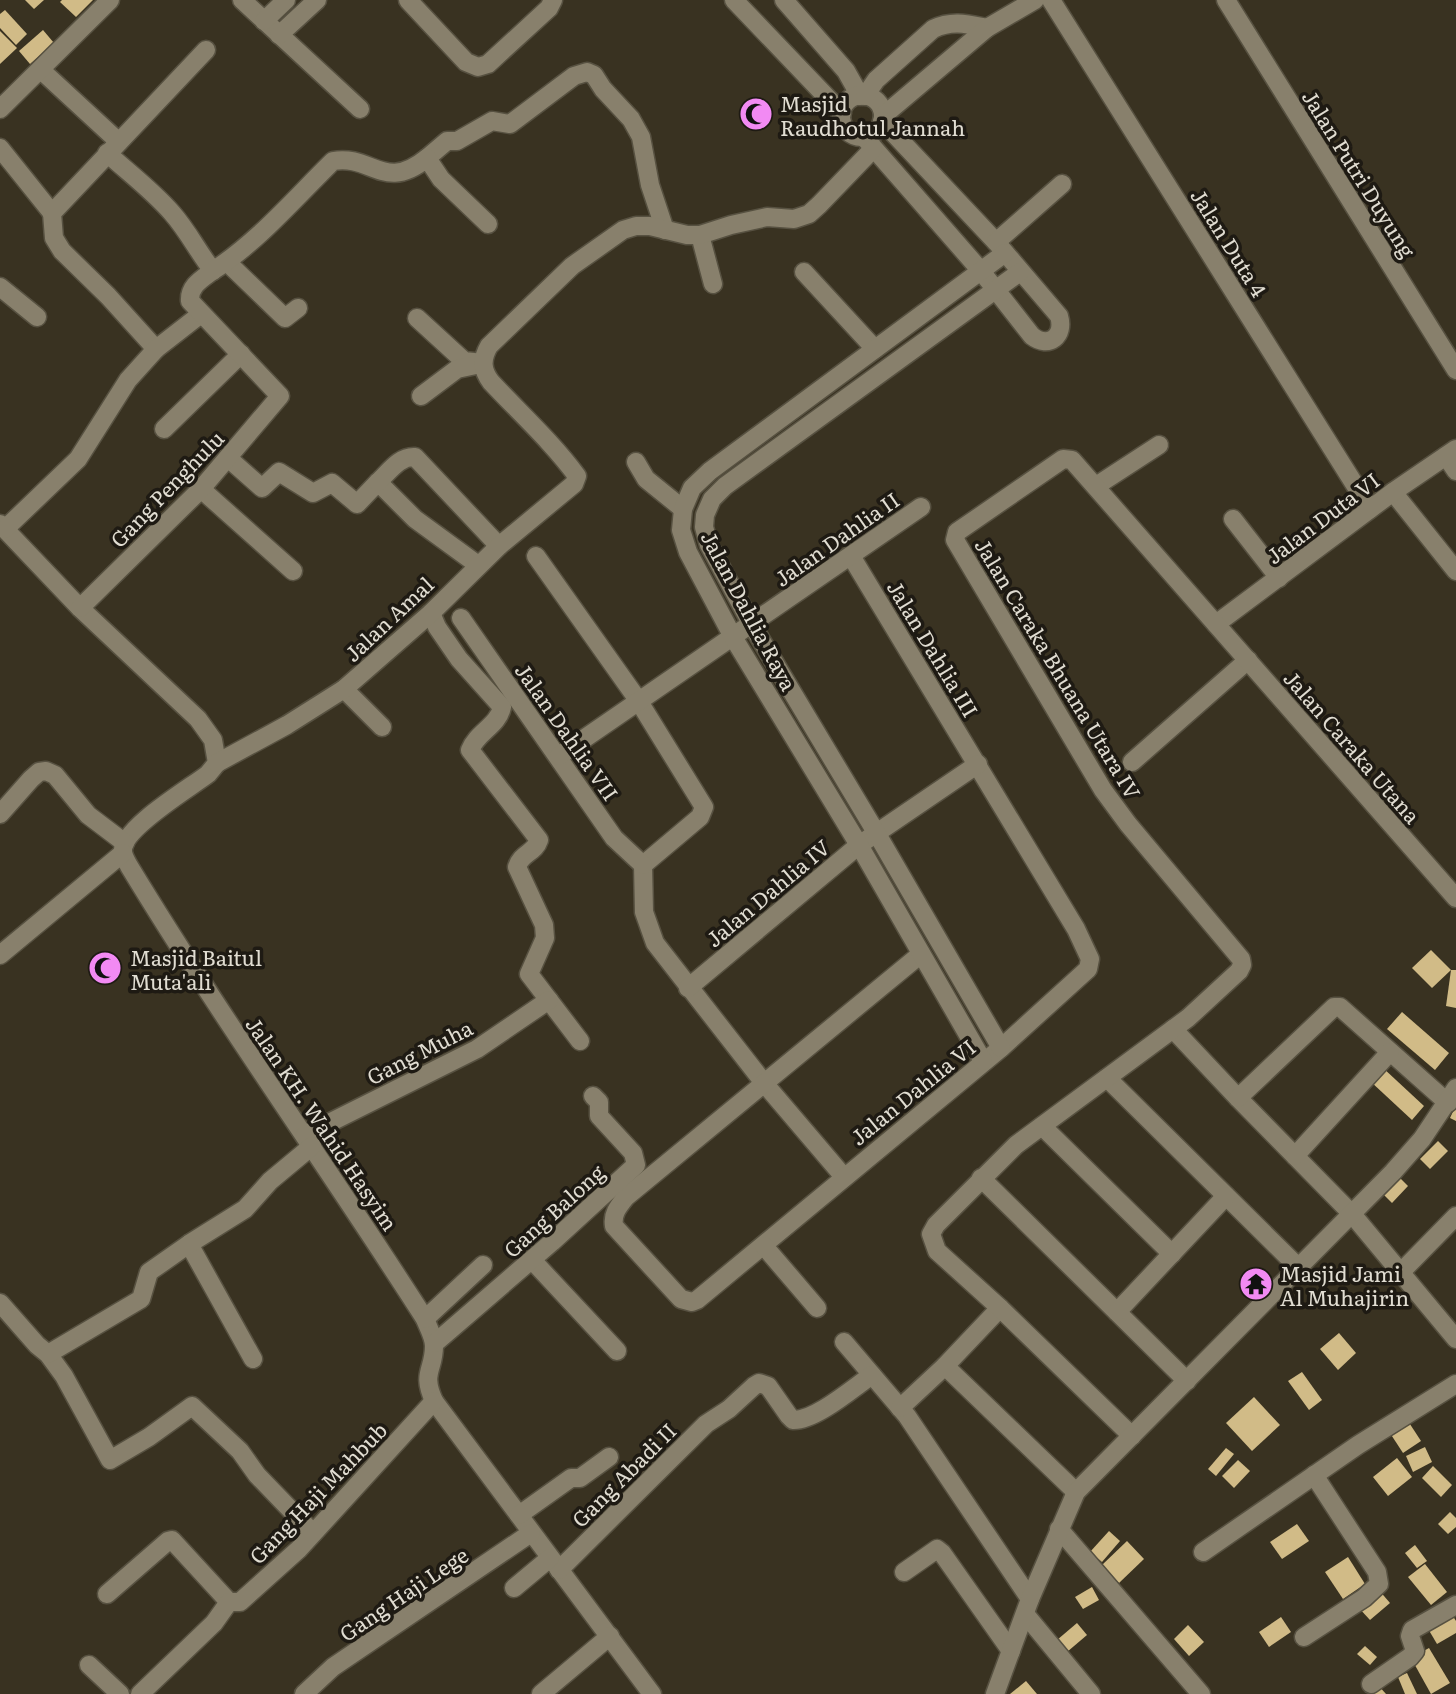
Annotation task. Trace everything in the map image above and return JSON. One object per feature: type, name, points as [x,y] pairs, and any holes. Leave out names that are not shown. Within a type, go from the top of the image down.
[{"type":"street","points":[[0,109],[109,0]]},
{"type":"street","points":[[243,0],[360,109]]},
{"type":"street","points":[[264,21],[286,0]]},
{"type":"street","points":[[279,35],[317,0]]},
{"type":"street","points":[[408,0],[466,62],[478,67],[488,64],[549,8],[553,0]]},
{"type":"street","points":[[734,0],[842,113]]},
{"type":"street","points":[[784,0],[846,71],[862,96]]},
{"type":"street","name":"Jalan Duta 4","points":[[1051,0],[1370,509]]},
{"type":"street","name":"Jalan Putri Duyung","points":[[1226,0],[1456,370]]},
{"type":"street","points":[[483,363],[489,346],[572,266],[611,237],[636,226],[650,226],[687,236],[700,235],[767,217],[794,219],[809,214],[868,143],[883,118],[987,28],[1028,4]]},
{"type":"street","points":[[862,96],[933,29],[944,23],[955,22],[987,28]]},
{"type":"street","points":[[52,213],[206,50]]},
{"type":"street","points":[[41,70],[173,214],[194,248],[283,317],[298,308]]},
{"type":"street","points":[[164,429],[241,354],[190,301],[191,290],[221,267],[333,161],[346,159],[381,172],[396,173],[417,166],[446,141],[457,141],[492,121],[510,124],[574,76],[587,72],[594,75],[603,89],[631,119],[641,137],[650,185],[665,229]]},
{"type":"street","points":[[862,96],[878,102],[883,118],[1059,316],[1062,326],[1058,336],[1048,342],[1039,341],[1032,336],[981,271],[868,143],[849,133],[842,124],[842,113],[850,99],[862,96]]},
{"type":"street","points":[[0,148],[52,213],[54,238],[62,251],[156,349]]},
{"type":"street","points":[[427,158],[441,178],[488,224]]},
{"type":"street","points":[[635,462],[646,479],[683,509],[692,488],[710,471],[981,271],[1000,247],[1062,184]]},
{"type":"street","points":[[700,235],[713,284]]},
{"type":"street","points":[[804,272],[875,349]]},
{"type":"street","name":"Jalan Dahlia Raya","points":[[1001,1048],[752,625],[709,545],[704,527],[705,515],[712,499],[726,486],[1020,272]]},
{"type":"street","points":[[0,287],[37,317]]},
{"type":"street","points":[[3,947],[124,848],[139,825],[208,774],[217,763],[213,740],[198,719],[80,608],[2,526],[78,459],[128,380],[156,349],[201,314]]},
{"type":"street","points":[[418,318],[464,361],[483,363]]},
{"type":"street","name":"Gang Penghulu","points":[[80,608],[201,489],[280,396],[241,354]]},
{"type":"street","points":[[421,397],[457,369],[483,363]]},
{"type":"street","name":"Jalan Amal","points":[[217,763],[287,725],[344,689],[431,613],[499,546],[574,484],[577,476],[555,448],[491,382],[483,363]]},
{"type":"street","points":[[1096,486],[1159,445]]},
{"type":"street","points":[[228,458],[262,488],[279,472],[313,493],[332,483],[357,504],[402,460],[409,457],[420,461],[499,546]]},
{"type":"street","name":"Jalan Caraka Bhuana Utara IV","points":[[1173,1028],[1238,971],[1242,965],[1241,959],[1128,824],[1103,790],[955,540],[957,532],[1063,459],[1072,460],[1216,624]]},
{"type":"street","name":"Jalan Duta VI","points":[[1216,624],[1393,492],[1453,459]]},
{"type":"street","points":[[378,482],[415,519],[478,565]]},
{"type":"street","points":[[201,489],[293,571]]},
{"type":"street","points":[[1393,492],[1456,571]]},
{"type":"street","name":"Jalan Dahlia II","points":[[559,756],[638,699],[752,625],[921,507]]},
{"type":"street","name":"Jalan Dahlia Raya","points":[[683,509],[681,530],[688,552],[733,637],[859,845],[983,1061]]},
{"type":"street","points":[[1233,519],[1279,578]]},
{"type":"street","points":[[536,556],[638,699],[704,807],[700,817],[643,865],[642,896],[647,923],[655,943],[764,1083],[844,1177]]},
{"type":"street","name":"Jalan Dahlia III","points":[[851,556],[1081,937],[1090,959],[1088,969]]},
{"type":"street","points":[[431,613],[437,627],[459,659],[502,707],[497,719],[475,740],[470,750],[540,840],[536,848],[522,856],[517,867],[544,925],[545,938],[529,974],[580,1041]]},
{"type":"street","name":"Jalan Dahlia VII","points":[[461,618],[614,838],[643,865]]},
{"type":"street","name":"Jalan Caraka Utana","points":[[1216,624],[1456,898]]},
{"type":"street","points":[[1132,762],[1248,660]]},
{"type":"street","points":[[344,689],[382,727]]},
{"type":"street","points":[[877,834],[978,764]]},
{"type":"street","points":[[0,814],[39,772],[47,771],[55,775],[88,815],[124,848]]},
{"type":"street","name":"Jalan Dahlia IV","points":[[688,988],[859,845],[877,834]]},
{"type":"street","name":"Jalan KH. Wahid Hasyim","points":[[124,848],[135,876],[197,976],[309,1140],[425,1319],[435,1343]]},
{"type":"street","points":[[764,1083],[921,954]]},
{"type":"street","name":"Jalan Dahlia VI","points":[[764,1083],[626,1197],[617,1208],[613,1219],[614,1226],[681,1299],[692,1302],[697,1300],[764,1246],[1001,1048],[1088,969]]},
{"type":"street","name":"Gang Muha","points":[[48,1354],[141,1299],[149,1272],[245,1209],[309,1140],[477,1049],[549,1000]]},
{"type":"street","points":[[995,1694],[1028,1606],[1076,1492],[1352,1214],[1415,1147],[1452,1095],[1390,1052],[1340,1007],[1334,1007],[1238,1098]]},
{"type":"street","points":[[1132,1436],[937,1251],[931,1234],[936,1225],[1016,1145],[1173,1028],[1352,1214],[1454,1333]]},
{"type":"street","points":[[1295,1156],[1390,1052]]},
{"type":"street","points":[[1107,1078],[1299,1268]]},
{"type":"street","name":"Gang Balong","points":[[435,1343],[532,1260],[636,1164],[633,1153],[599,1116],[599,1102],[593,1096]]},
{"type":"street","points":[[1042,1126],[1172,1254]]},
{"type":"street","points":[[981,1178],[1187,1381]]},
{"type":"street","points":[[1117,1312],[1226,1196]]},
{"type":"street","points":[[1401,1272],[1456,1216]]},
{"type":"street","points":[[189,1244],[253,1359]]},
{"type":"street","points":[[764,1246],[817,1308]]},
{"type":"street","points":[[532,1260],[617,1351]]},
{"type":"street","points":[[425,1319],[484,1265]]},
{"type":"street","points":[[0,1303],[48,1354],[77,1395],[84,1415],[110,1460],[149,1437],[192,1406],[240,1451],[257,1475],[313,1534]]},
{"type":"street","points":[[901,1408],[1000,1308]]},
{"type":"street","points":[[844,1342],[901,1408],[1028,1606],[1091,1694]]},
{"type":"street","points":[[435,1343],[427,1372],[428,1388],[434,1401],[652,1694]]},
{"type":"street","points":[[945,1366],[1076,1492]]},
{"type":"street","name":"Gang Abadi II","points":[[514,1588],[555,1564],[706,1424],[759,1383],[768,1386],[793,1420],[800,1420],[872,1375]]},
{"type":"street","points":[[1203,1552],[1314,1475],[1456,1384]]},
{"type":"street","name":"Gang Haji Mahbub","points":[[140,1694],[214,1623],[229,1602],[240,1602],[299,1549],[434,1401]]},
{"type":"street","points":[[519,1515],[571,1478],[580,1478],[608,1457]]},
{"type":"street","points":[[1304,1637],[1364,1598],[1379,1584],[1377,1573],[1314,1475]]},
{"type":"street","points":[[1059,1529],[1201,1694]]},
{"type":"street","name":"Gang Haji Lege","points":[[304,1694],[333,1667],[531,1533]]},
{"type":"street","points":[[107,1594],[167,1541],[172,1540],[229,1602]]},
{"type":"street","points":[[904,1572],[937,1549],[1010,1651]]},
{"type":"street","points":[[1371,1684],[1415,1651],[1410,1636],[1412,1630],[1456,1605]]},
{"type":"street","points":[[541,1694],[610,1636]]},
{"type":"street","points":[[89,1665],[120,1694]]},
{"type":"building","points":[[25,0],[44,0],[34,9]]},
{"type":"building","points":[[93,0],[76,17],[60,2]]},
{"type":"building","points":[[5,10],[27,34],[16,45],[0,28],[0,14]]},
{"type":"building","points":[[43,30],[54,43],[30,64],[19,51]]},
{"type":"building","points":[[0,31],[17,48],[0,64]]},
{"type":"building","points":[[1431,950],[1451,970],[1432,988],[1412,968]]},
{"type":"building","points":[[1451,970],[1456,970],[1456,1008],[1446,1006]]},
{"type":"building","points":[[1402,1012],[1449,1053],[1435,1070],[1387,1029]]},
{"type":"building","points":[[1382,1067],[1424,1106],[1412,1120],[1370,1081]]},
{"type":"building","points":[[1456,1105],[1456,1121],[1450,1118]]},
{"type":"building","points":[[1438,1141],[1448,1151],[1430,1169],[1420,1159]]},
{"type":"building","points":[[1395,1173],[1408,1186],[1392,1203],[1379,1190]]},
{"type":"building","points":[[1339,1333],[1356,1353],[1338,1370],[1320,1349]]},
{"type":"building","points":[[1302,1372],[1322,1400],[1309,1410],[1288,1381]]},
{"type":"building","points":[[1254,1397],[1280,1425],[1252,1451],[1226,1423]]},
{"type":"building","points":[[1406,1418],[1421,1441],[1403,1453],[1388,1430]]},
{"type":"building","points":[[1425,1447],[1432,1462],[1413,1472],[1406,1456]]},
{"type":"building","points":[[1226,1448],[1234,1454],[1216,1476],[1208,1469]]},
{"type":"building","points":[[1397,1458],[1412,1477],[1388,1496],[1373,1477]]},
{"type":"building","points":[[1238,1460],[1250,1471],[1234,1488],[1222,1476]]},
{"type":"building","points":[[1433,1466],[1452,1485],[1441,1497],[1422,1478]]},
{"type":"building","points":[[1450,1512],[1456,1518],[1456,1527],[1448,1534],[1438,1524]]},
{"type":"building","points":[[1297,1524],[1309,1541],[1282,1559],[1270,1542]]},
{"type":"building","points":[[1109,1531],[1120,1541],[1102,1562],[1090,1552]]},
{"type":"building","points":[[1127,1541],[1144,1559],[1119,1583],[1102,1565]]},
{"type":"building","points":[[1415,1545],[1427,1561],[1417,1568],[1405,1553]]},
{"type":"building","points":[[1348,1557],[1365,1584],[1343,1599],[1325,1572]]},
{"type":"building","points":[[1425,1564],[1447,1592],[1431,1605],[1408,1577]]},
{"type":"building","points":[[1092,1587],[1099,1600],[1083,1609],[1075,1597]]},
{"type":"building","points":[[1378,1589],[1390,1603],[1370,1620],[1358,1607]]},
{"type":"building","points":[[1451,1613],[1456,1621],[1456,1633],[1437,1644],[1427,1627]]},
{"type":"building","points":[[1281,1617],[1291,1632],[1269,1647],[1259,1632]]},
{"type":"building","points":[[1077,1623],[1087,1635],[1067,1652],[1057,1640]]},
{"type":"building","points":[[1188,1625],[1204,1642],[1189,1656],[1174,1639]]},
{"type":"building","points":[[1365,1646],[1377,1657],[1370,1665],[1357,1654]]},
{"type":"building","points":[[1429,1648],[1450,1683],[1431,1694],[1411,1658]]},
{"type":"building","points":[[1407,1673],[1417,1694],[1405,1694],[1398,1677]]},
{"type":"building","points":[[1026,1681],[1037,1694],[1010,1694]]},
{"type":"building","points":[[1378,1685],[1386,1694],[1368,1694]]},
{"type":"place","name":"Masjid Raudhotul Jannah","points":[[756,114]]},
{"type":"place","name":"Masjid Baitul Muta'ali","points":[[105,968]]},
{"type":"place","name":"Masjid Jami Al Muhajirin","points":[[1256,1284]]}]
